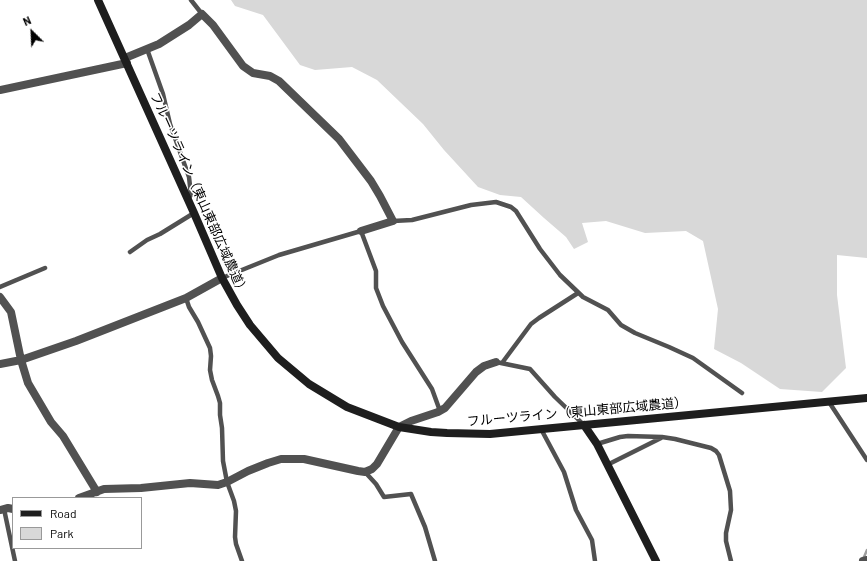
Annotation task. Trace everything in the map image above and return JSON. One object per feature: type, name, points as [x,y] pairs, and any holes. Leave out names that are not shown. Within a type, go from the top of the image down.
[{"type":"street","name":"フルーツライン（東山東部広域農道）","points":[[98,0],[222,278],[237,305],[250,325],[271,350],[292,370],[309,384],[347,407],[399,427],[431,432],[490,434],[867,398]]},
{"type":"street","points":[[0,90],[126,61],[159,44],[189,25],[202,14],[214,24],[243,66],[254,73],[270,76],[279,81],[339,139],[371,181],[393,221],[361,230]]},
{"type":"street","points":[[0,364],[21,360],[76,341],[186,298],[222,278]]},
{"type":"street","points":[[0,297],[11,312],[21,360],[28,384],[50,422],[63,436],[97,492]]},
{"type":"street","points":[[82,497],[104,489],[141,488],[190,483],[218,485],[268,463],[281,460],[304,459],[365,472],[372,469],[377,464],[399,427],[445,408],[476,372],[484,366],[499,363]]},
{"type":"street","points":[[584,425],[597,444],[656,561]]},
{"type":"street","points":[[863,561],[867,560]]},
{"type":"lane","points":[[191,0],[202,14]]},
{"type":"lane","points":[[147,49],[163,94],[170,124],[189,177],[191,195],[188,199]]},
{"type":"lane","points":[[393,221],[412,220],[471,205],[496,202],[511,207],[516,211],[540,249],[560,275],[578,293],[608,310],[621,325],[635,333],[693,358],[742,393]]},
{"type":"lane","points":[[130,252],[147,240],[160,234],[194,213]]},
{"type":"lane","points":[[222,278],[279,255],[361,230],[376,271],[376,288],[383,306],[402,342],[432,389],[440,411]]},
{"type":"lane","points":[[0,287],[45,268]]},
{"type":"lane","points":[[578,293],[531,324],[499,363],[530,369],[584,425]]},
{"type":"lane","points":[[186,298],[210,348],[210,370],[220,403],[223,461],[227,482],[236,511],[235,537],[242,561]]},
{"type":"lane","points":[[829,402],[867,460]]},
{"type":"lane","points":[[541,429],[564,472],[576,510],[592,540],[594,561]]},
{"type":"lane","points":[[597,444],[628,436],[662,437],[711,448],[719,455],[730,491],[731,510],[726,533],[726,541],[731,561]]},
{"type":"lane","points":[[607,465],[662,437]]},
{"type":"lane","points":[[365,472],[376,484],[384,497],[411,494],[425,527],[435,561]]},
{"type":"lane","points":[[6,509],[12,544]]},
{"type":"lane","points":[[13,549],[15,561]]},
{"type":"green space","points":[[231,0],[867,0],[867,258],[837,255],[837,295],[846,368],[822,392],[780,389],[741,363],[714,349],[718,309],[703,241],[686,231],[645,233],[606,221],[582,223],[588,242],[574,249],[566,237],[521,197],[500,195],[478,187],[444,150],[423,124],[377,80],[352,67],[315,70],[300,65],[263,15],[235,6]]},
{"type":"waterway","points":[[864,557],[867,550]]}]
